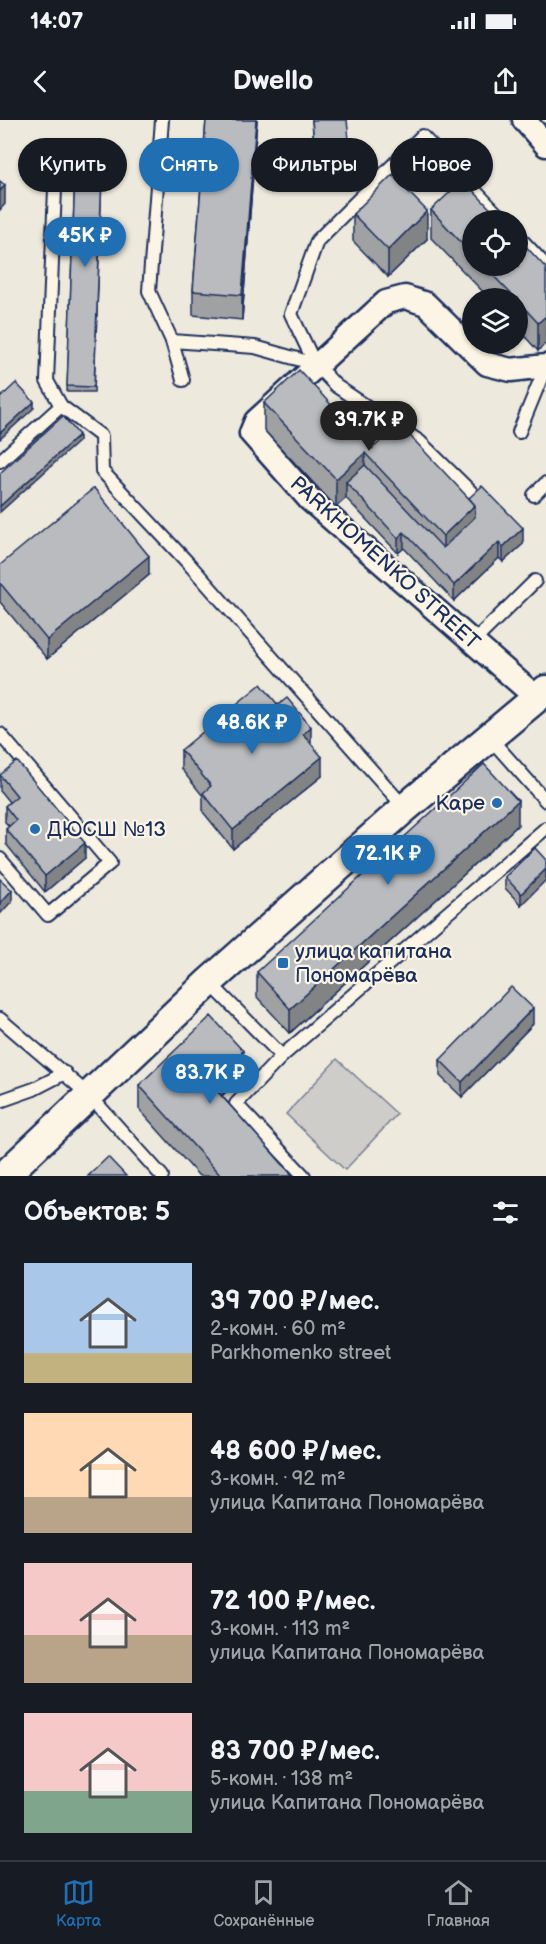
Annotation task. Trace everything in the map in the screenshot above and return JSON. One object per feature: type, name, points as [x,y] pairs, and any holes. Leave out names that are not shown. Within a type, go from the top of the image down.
[{"type":"street","points":[[524,120],[546,145]]},
{"type":"street","name":"PARKHOMENKO STREET","points":[[541,694],[472,643],[310,500],[251,433],[256,421],[315,364],[387,302],[405,297],[426,304],[487,364],[511,370],[546,366]]},
{"type":"street","points":[[4,1176],[209,982],[405,808],[541,694]]},
{"type":"lane","points":[[162,120],[149,291],[172,341],[183,380]]},
{"type":"lane","points":[[471,492],[420,442],[336,386],[315,364],[291,314],[317,241],[422,136],[493,210]]},
{"type":"lane","points":[[55,192],[47,381],[61,406],[101,436],[102,471],[190,565],[405,808]]},
{"type":"lane","points":[[528,247],[546,266]]},
{"type":"lane","points":[[172,341],[255,347],[315,364]]},
{"type":"lane","points":[[519,432],[546,366]]},
{"type":"lane","points":[[0,461],[61,406]]},
{"type":"lane","points":[[534,495],[546,483]]},
{"type":"lane","points":[[472,643],[535,581]]},
{"type":"lane","points":[[0,734],[110,863],[48,915],[0,859]]},
{"type":"lane","points":[[489,738],[546,801]]},
{"type":"lane","points":[[304,1176],[236,1104],[282,1056],[546,828]]},
{"type":"lane","points":[[209,982],[282,1056]]},
{"type":"lane","points":[[0,1019],[90,1096],[162,1176]]},
{"type":"lane","points":[[0,1101],[34,1089],[65,1073]]},
{"type":"shaded area","points":[[337,1059],[397,1114],[345,1170],[286,1114]]},
{"type":"building","points":[[206,120],[256,120],[255,138],[251,138],[251,182],[242,295],[193,291],[201,192],[239,192],[239,138],[205,138]]},
{"type":"building","points":[[312,120],[347,120],[349,138],[314,138]]},
{"type":"building","points":[[390,177],[390,192],[409,192],[427,211],[388,250],[353,214],[375,192],[378,192],[378,189]]},
{"type":"building","points":[[0,181],[5,185],[0,191]]},
{"type":"building","points":[[74,192],[101,192],[94,387],[67,386]]},
{"type":"building","points":[[450,192],[474,192],[492,210],[462,210],[462,243],[431,210]]},
{"type":"building","points":[[528,249],[546,268],[546,316],[538,323],[528,312],[528,288],[505,288],[494,276],[528,276]]},
{"type":"building","points":[[299,370],[372,449],[399,424],[475,505],[443,536],[365,453],[336,479],[264,403]]},
{"type":"building","points":[[16,383],[34,402],[0,433],[0,398]]},
{"type":"building","points":[[63,416],[79,435],[0,506],[0,473]]},
{"type":"building","points":[[365,465],[443,548],[475,517],[475,505],[469,498],[482,486],[523,528],[503,547],[499,542],[454,585],[404,532],[398,538],[346,482]]},
{"type":"building","points":[[94,488],[149,556],[47,640],[0,583],[0,565]]},
{"type":"building","points":[[261,684],[278,705],[287,698],[311,727],[303,734],[322,757],[233,830],[203,793],[211,786],[181,750]]},
{"type":"building","name":"ДЮСШ №13","points":[[17,761],[85,843],[45,876],[6,829],[16,820],[5,806],[17,796],[0,775]]},
{"type":"building","points":[[484,764],[518,801],[290,1009],[257,972]]},
{"type":"building","points":[[535,848],[546,860],[546,869],[521,894],[505,877]]},
{"type":"building","points":[[0,879],[12,890],[0,903]]},
{"type":"building","points":[[511,987],[533,1008],[462,1082],[440,1060]]},
{"type":"building","points":[[211,1016],[243,1051],[210,1083],[293,1176],[221,1176],[139,1085]]},
{"type":"building","points":[[108,1157],[126,1176],[88,1176]]},
{"type":"place","name":"Каре","points":[[497,803]]},
{"type":"place","name":"ДЮСШ №13","points":[[35,829]]},
{"type":"place","name":"улица капитана Пономарёва","points":[[283,963]]}]
